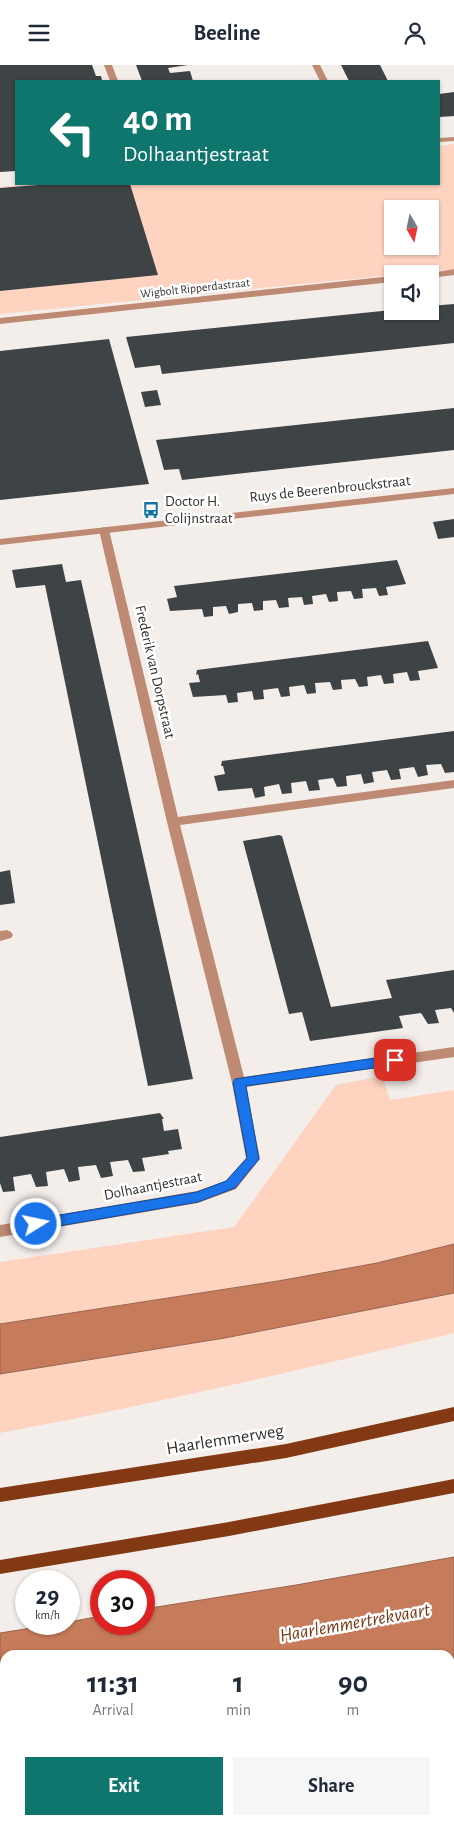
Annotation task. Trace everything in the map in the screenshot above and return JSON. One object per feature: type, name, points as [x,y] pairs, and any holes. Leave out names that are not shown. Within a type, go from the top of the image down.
[{"type":"main road","name":"Haarlemmerweg","points":[[0,1495],[286,1451],[454,1414]]},
{"type":"main road","points":[[0,1567],[229,1529],[454,1487]]},
{"type":"street","points":[[108,65],[114,80]]},
{"type":"street","points":[[316,65],[324,80]]},
{"type":"street","points":[[440,140],[454,139]]},
{"type":"street","points":[[439,274],[454,272]]},
{"type":"street","name":"Wigbolt Ripperdastraat","points":[[0,321],[384,280]]},
{"type":"street","name":"Ruys de Beerenbrouckstraat","points":[[0,542],[454,491]]},
{"type":"street","name":"Frederik van Dorpstraat","points":[[104,530],[172,822],[239,1083]]},
{"type":"street","points":[[172,822],[454,784]]},
{"type":"street","points":[[239,1083],[454,1052]]},
{"type":"street","name":"Dolhaantjestraat","points":[[0,1231],[198,1197],[231,1185],[253,1159],[239,1083]]},
{"type":"shaded area","points":[[454,144],[454,269],[439,270],[439,265],[384,265],[384,276],[0,314],[0,187],[21,185],[440,185],[440,146]]},
{"type":"shaded area","points":[[382,1076],[390,1100],[454,1090],[454,1244],[377,1263],[278,1281],[0,1324],[0,1262],[234,1227],[336,1085]]},
{"type":"shaded area","points":[[454,1293],[454,1333],[171,1399],[0,1433],[0,1374],[225,1338]]},
{"type":"water","points":[[454,1244],[454,1293],[225,1338],[0,1374],[0,1324],[278,1281],[377,1263]]},
{"type":"water","name":"Haarlemmertrekvaart","points":[[454,1557],[454,1650],[0,1650],[0,1633],[15,1631],[15,1635],[80,1635],[80,1620],[90,1618],[90,1635],[155,1635],[155,1607]]},
{"type":"building","points":[[0,65],[92,65],[96,76],[101,76],[102,80],[15,80],[15,171],[0,172]]},
{"type":"building","points":[[136,65],[188,65],[168,68],[170,73],[190,71],[193,80],[142,80]]},
{"type":"building","points":[[341,65],[380,65],[388,80],[348,80]]},
{"type":"building","points":[[454,92],[454,116],[440,117],[440,94]]},
{"type":"building","points":[[38,185],[130,185],[158,275],[0,291],[0,188]]},
{"type":"building","points":[[454,304],[454,343],[162,374],[160,365],[135,368],[126,337],[384,311],[384,320],[439,320],[439,305]]},
{"type":"building","points":[[109,339],[149,484],[0,500],[0,351]]},
{"type":"building","points":[[157,390],[161,405],[145,407],[141,392]]},
{"type":"building","points":[[454,408],[454,450],[182,480],[179,469],[164,470],[156,440]]},
{"type":"building","points":[[454,519],[454,537],[438,539],[433,522]]},
{"type":"building","points":[[397,560],[406,584],[386,587],[388,595],[379,596],[376,588],[362,589],[363,598],[354,599],[351,591],[337,592],[338,601],[329,602],[326,594],[312,596],[313,604],[304,605],[302,597],[288,598],[289,607],[279,608],[276,600],[263,601],[263,610],[254,611],[252,603],[238,604],[238,612],[229,614],[226,606],[213,607],[213,616],[204,617],[202,609],[170,611],[167,599],[177,597],[174,586]]},
{"type":"building","points":[[62,564],[66,582],[81,580],[193,1079],[148,1086],[45,585],[16,588],[12,570]]},
{"type":"building","points":[[428,641],[438,668],[418,671],[420,680],[410,681],[407,672],[393,674],[394,683],[384,684],[381,675],[367,677],[368,686],[359,687],[355,679],[341,680],[342,689],[333,690],[330,682],[315,683],[316,693],[307,694],[304,685],[289,687],[290,696],[281,697],[278,688],[263,690],[264,699],[254,700],[252,691],[237,693],[238,702],[228,703],[226,695],[193,697],[189,683],[200,682],[198,674],[196,675],[197,670]]},
{"type":"building","points":[[454,731],[454,772],[445,773],[441,764],[426,765],[428,775],[418,777],[414,767],[399,769],[401,779],[391,780],[387,770],[372,772],[374,782],[364,784],[361,774],[346,776],[347,786],[337,787],[333,778],[318,780],[320,790],[309,791],[306,781],[291,783],[292,793],[282,794],[279,784],[264,787],[265,796],[255,798],[252,788],[218,791],[214,776],[225,774],[223,766],[221,766],[222,761]]},
{"type":"building","points":[[282,836],[331,1007],[392,998],[386,980],[454,970],[454,1013],[451,1008],[435,1010],[439,1023],[428,1024],[421,1013],[399,1016],[403,1028],[310,1041],[302,1012],[289,1014],[243,841]]},
{"type":"building","points":[[10,870],[15,903],[0,905],[0,872]]},
{"type":"building","points":[[160,1113],[164,1119],[162,1119],[164,1131],[178,1129],[182,1149],[168,1151],[169,1154],[142,1158],[145,1171],[133,1172],[128,1160],[110,1162],[113,1176],[101,1178],[96,1165],[78,1167],[80,1180],[69,1182],[64,1169],[46,1172],[48,1186],[36,1187],[31,1174],[13,1177],[15,1191],[3,1192],[0,1183],[0,1137]]},
{"type":"place","name":"Doctor H. Colijnstraat","points":[[151,510]]},
{"type":"route","points":[[36,1224],[198,1197],[231,1185],[253,1159],[239,1083],[395,1060]]}]
